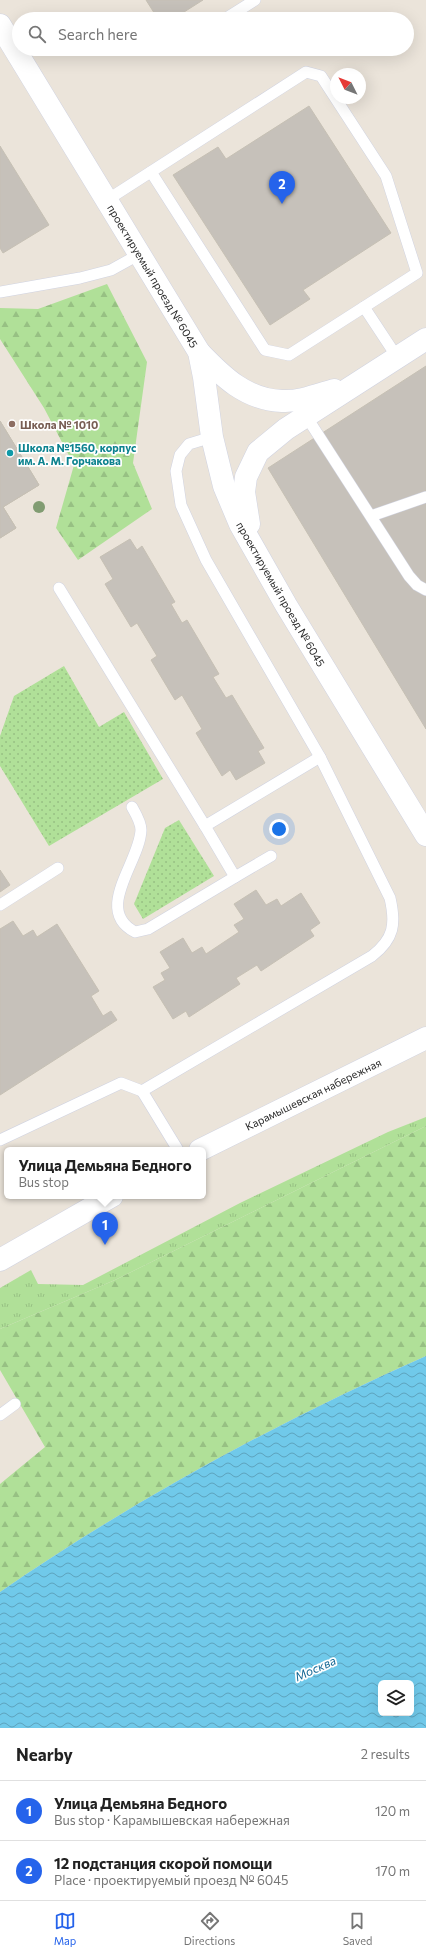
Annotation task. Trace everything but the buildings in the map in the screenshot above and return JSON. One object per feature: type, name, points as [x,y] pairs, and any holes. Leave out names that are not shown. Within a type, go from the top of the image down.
[{"type":"street","name":"проектируемый проезд № 6045","points":[[0,25],[12,45]]},
{"type":"street","name":"проектируемый проезд № 6045","points":[[19,56],[199,352],[212,437],[224,486],[240,524],[290,612],[426,835]]},
{"type":"street","points":[[258,554],[246,512],[244,492],[246,477],[258,452],[266,444],[306,416],[426,339]]},
{"type":"street","points":[[199,352],[224,378],[240,389],[257,397],[283,402],[302,399],[353,385]]},
{"type":"street","name":"Карамышевская набережная","points":[[206,1147],[426,1038]]},
{"type":"street","points":[[0,1260],[107,1199]]},
{"type":"lane","points":[[236,12],[255,0]]},
{"type":"lane","points":[[107,200],[306,72],[321,76],[386,176],[417,273],[288,355],[265,350],[151,172]]},
{"type":"lane","points":[[0,292],[80,278],[111,270],[140,254]]},
{"type":"lane","points":[[364,307],[397,357]]},
{"type":"lane","points":[[306,416],[409,576],[426,590]]},
{"type":"lane","points":[[142,1091],[372,956],[388,942],[394,923],[390,898],[320,757],[206,560],[181,505],[176,471],[180,455],[189,444],[212,437]]},
{"type":"lane","points":[[371,516],[426,497]]},
{"type":"lane","points":[[59,588],[235,877]]},
{"type":"lane","points":[[205,826],[320,757]]},
{"type":"lane","points":[[132,807],[138,817],[141,829],[140,836],[119,893],[117,906],[119,917],[126,928],[135,932],[148,929],[271,856]]},
{"type":"lane","points":[[0,905],[58,868]]},
{"type":"lane","points":[[0,1140],[121,1083],[142,1091],[176,1147]]},
{"type":"lane","points":[[0,1415],[15,1404]]},
{"type":"green space","points":[[107,284],[147,362],[133,463],[152,509],[78,560],[56,528],[74,465],[44,408],[0,339],[0,308],[38,309]]},
{"type":"green space","points":[[64,666],[99,727],[124,712],[163,779],[49,846],[0,766],[0,736],[14,696]]},
{"type":"green space","points":[[179,820],[214,876],[143,919],[134,904],[165,828]]},
{"type":"green space","points":[[426,1117],[426,1126],[115,1280],[0,1329],[0,1288],[31,1270],[38,1284],[83,1285],[240,1203],[388,1132]]},
{"type":"green space","points":[[426,1126],[426,1356],[371,1381],[261,1435],[207,1464],[154,1494],[50,1558],[0,1592],[0,1484],[45,1447],[0,1370],[0,1329],[115,1280]]},
{"type":"water","name":"Москва","points":[[426,1356],[426,1728],[0,1728],[0,1592],[50,1558],[154,1494],[261,1435]]},
{"type":"place","name":"12 подстанция скорой помощи","points":[[282,204]]},
{"type":"place","name":"Школа № 1010","points":[[12,424]]},
{"type":"place","name":"Школа №1560, корпус им. А. М. Горчакова","points":[[10,453]]},
{"type":"place","name":"Улица Демьяна Бедного","points":[[105,1245]]}]
